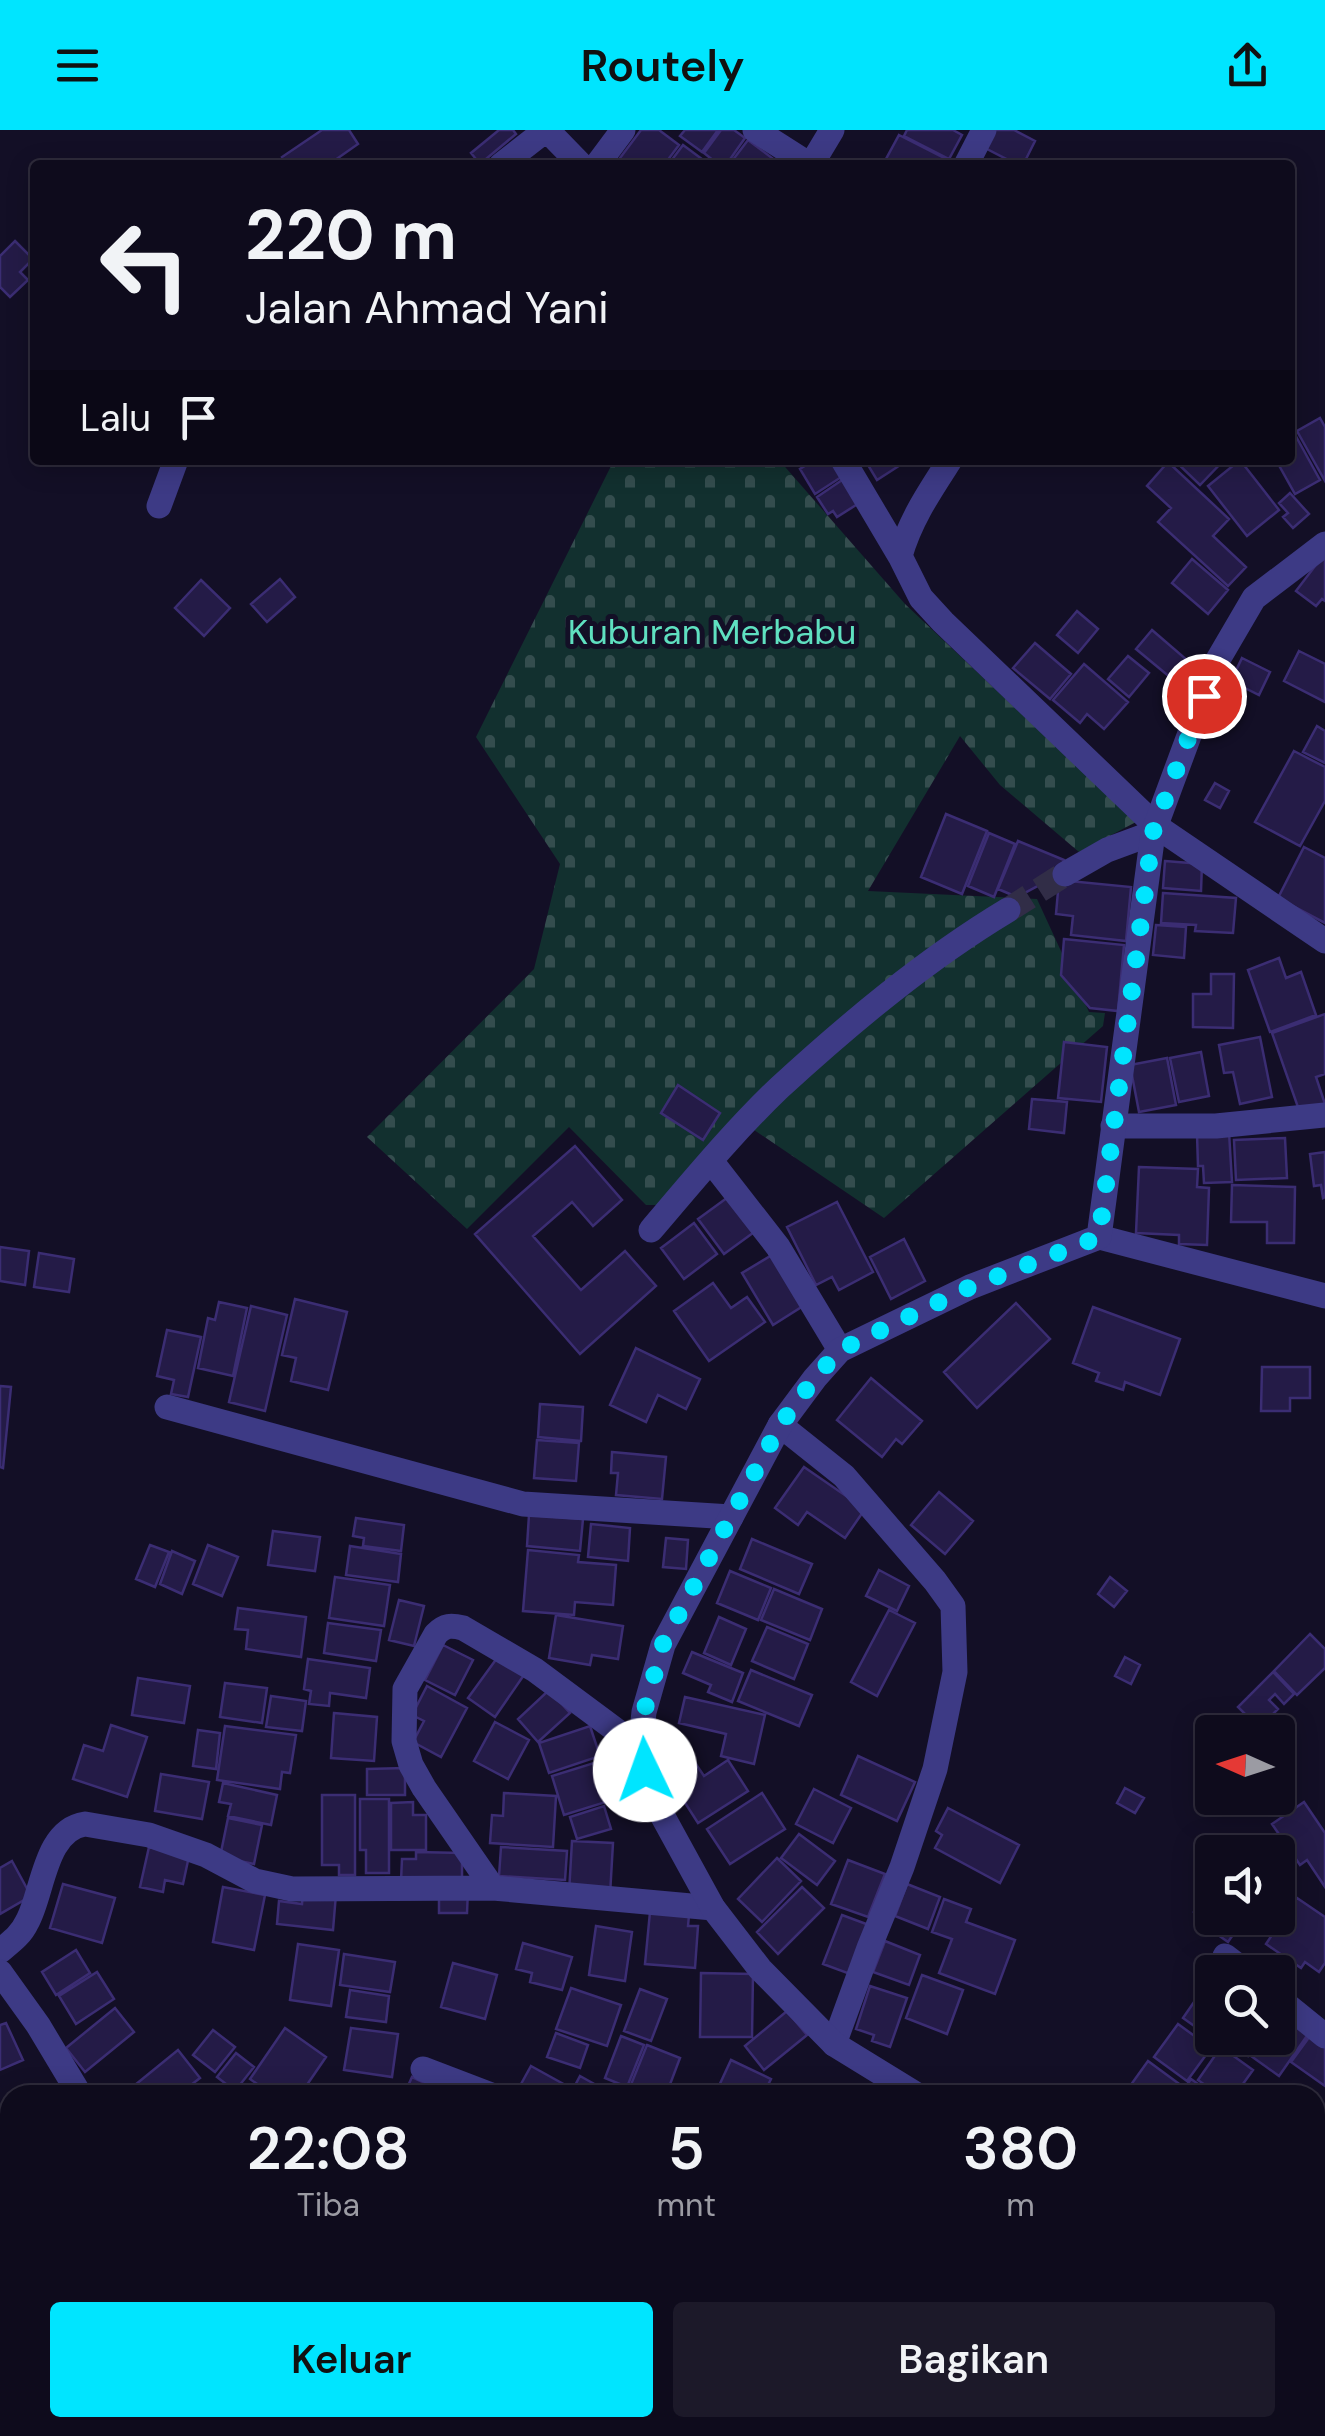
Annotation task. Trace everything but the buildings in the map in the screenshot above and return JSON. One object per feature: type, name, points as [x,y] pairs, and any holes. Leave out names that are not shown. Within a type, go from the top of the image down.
[{"type":"street","points":[[507,160],[546,130],[577,160]]},
{"type":"street","points":[[584,160],[623,130]]},
{"type":"street","points":[[755,130],[803,160]]},
{"type":"street","points":[[814,160],[832,130]]},
{"type":"street","points":[[969,160],[984,130]]},
{"type":"street","points":[[158,506],[174,465]]},
{"type":"street","points":[[846,465],[921,598],[979,659],[1154,829],[1325,942]]},
{"type":"street","points":[[900,556],[906,534],[947,465]]},
{"type":"street","points":[[1099,1237],[1154,829],[1216,663],[1254,598],[1325,544]]},
{"type":"street","points":[[1066,874],[1106,850],[1154,829]]},
{"type":"street","points":[[650,1230],[778,1089],[888,994],[961,938],[1008,910]]},
{"type":"street","points":[[1113,1126],[1216,1126],[1325,1116]]},
{"type":"street","points":[[710,1161],[778,1247],[840,1350]]},
{"type":"street","points":[[901,2085],[834,2044],[760,1969],[713,1908],[650,1793],[640,1748],[644,1712],[663,1644],[730,1517],[780,1425],[840,1350],[970,1287],[1099,1237],[1325,1296]]},
{"type":"street","points":[[166,1408],[523,1504],[730,1517]]},
{"type":"street","points":[[780,1425],[844,1476],[953,1606],[955,1672],[936,1769],[834,2044]]},
{"type":"street","points":[[493,1888],[424,1788],[404,1741],[405,1688],[443,1627],[464,1628],[535,1670],[640,1748]]},
{"type":"street","points":[[0,1951],[30,1918],[42,1875],[62,1837],[84,1824],[149,1835],[206,1854],[256,1882],[292,1889],[493,1888],[713,1908]]},
{"type":"street","points":[[0,1972],[74,2085]]},
{"type":"street","points":[[1295,2012],[1325,2036]]},
{"type":"street","points":[[423,2068],[466,2085]]},
{"type":"green space","name":"Kuburan Merbabu","points":[[612,465],[783,465],[905,604],[1136,822],[1079,852],[1000,785],[960,736],[868,891],[1037,899],[1089,1012],[1105,1013],[1103,1026],[884,1218],[735,1117],[661,1205],[646,1205],[569,1127],[467,1229],[367,1137],[534,969],[560,864],[476,737]]},
{"type":"tunnel","points":[[1008,910],[1065,874]]},
{"type":"route","points":[[645,1770],[640,1748],[644,1712],[663,1644],[780,1425],[815,1378],[840,1350],[970,1287],[1099,1237],[1153,832],[1204,696]]}]
